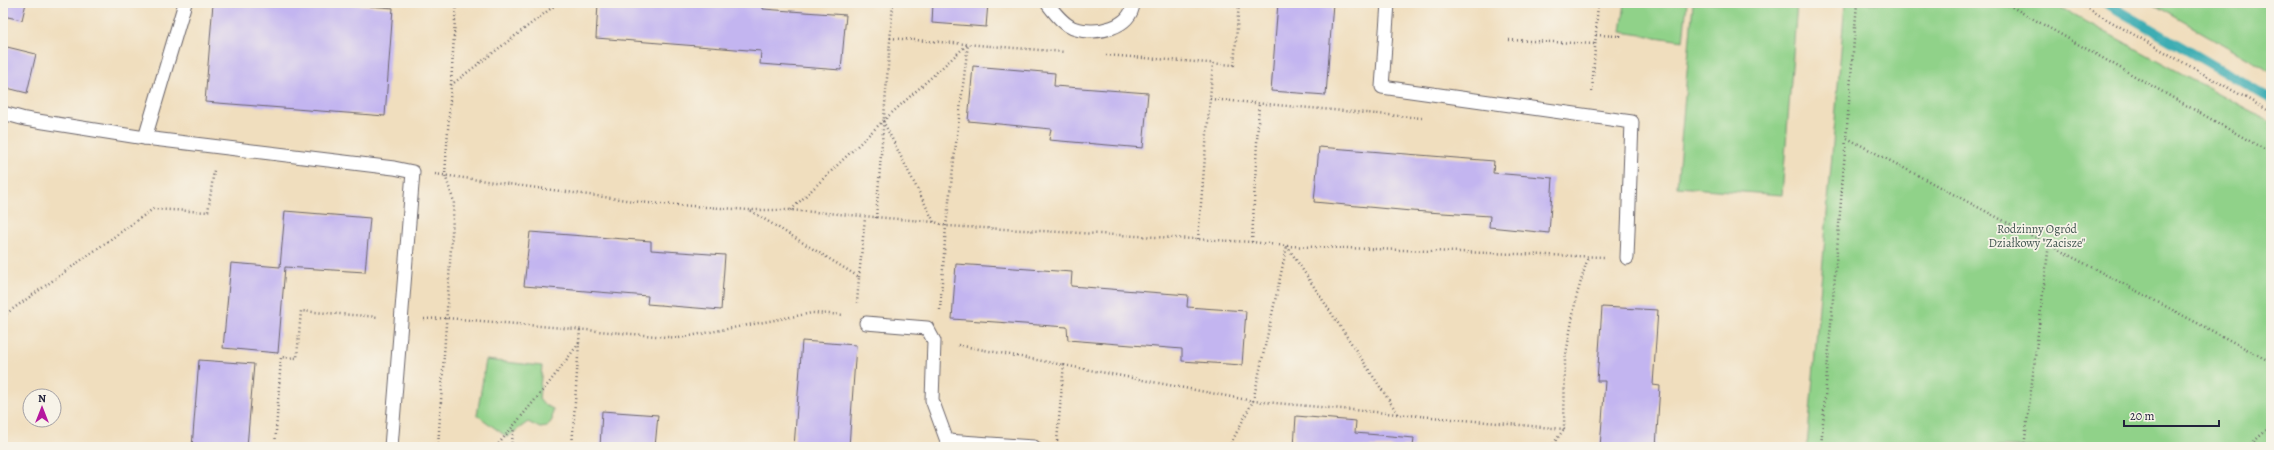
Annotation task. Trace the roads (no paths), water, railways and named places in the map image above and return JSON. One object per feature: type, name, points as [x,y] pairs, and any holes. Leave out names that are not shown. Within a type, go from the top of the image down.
[{"type":"lane","points":[[145,138],[185,3]]},
{"type":"lane","points":[[1047,3],[1058,17],[1076,29],[1102,32],[1119,25],[1133,9],[1133,3]]},
{"type":"lane","points":[[1388,3],[1382,87],[1632,122],[1627,258]]},
{"type":"lane","points":[[3,113],[25,119],[145,138],[394,168],[413,172],[403,320],[391,447]]},
{"type":"lane","points":[[861,320],[927,328],[937,342],[932,400],[947,444],[1034,447]]},
{"type":"waterway","points":[[2106,3],[2271,99]]},
{"type":"park label","name":"Rodzinny Ogród Działkowy \"Zacisze\"","points":[[2037,236]]}]
